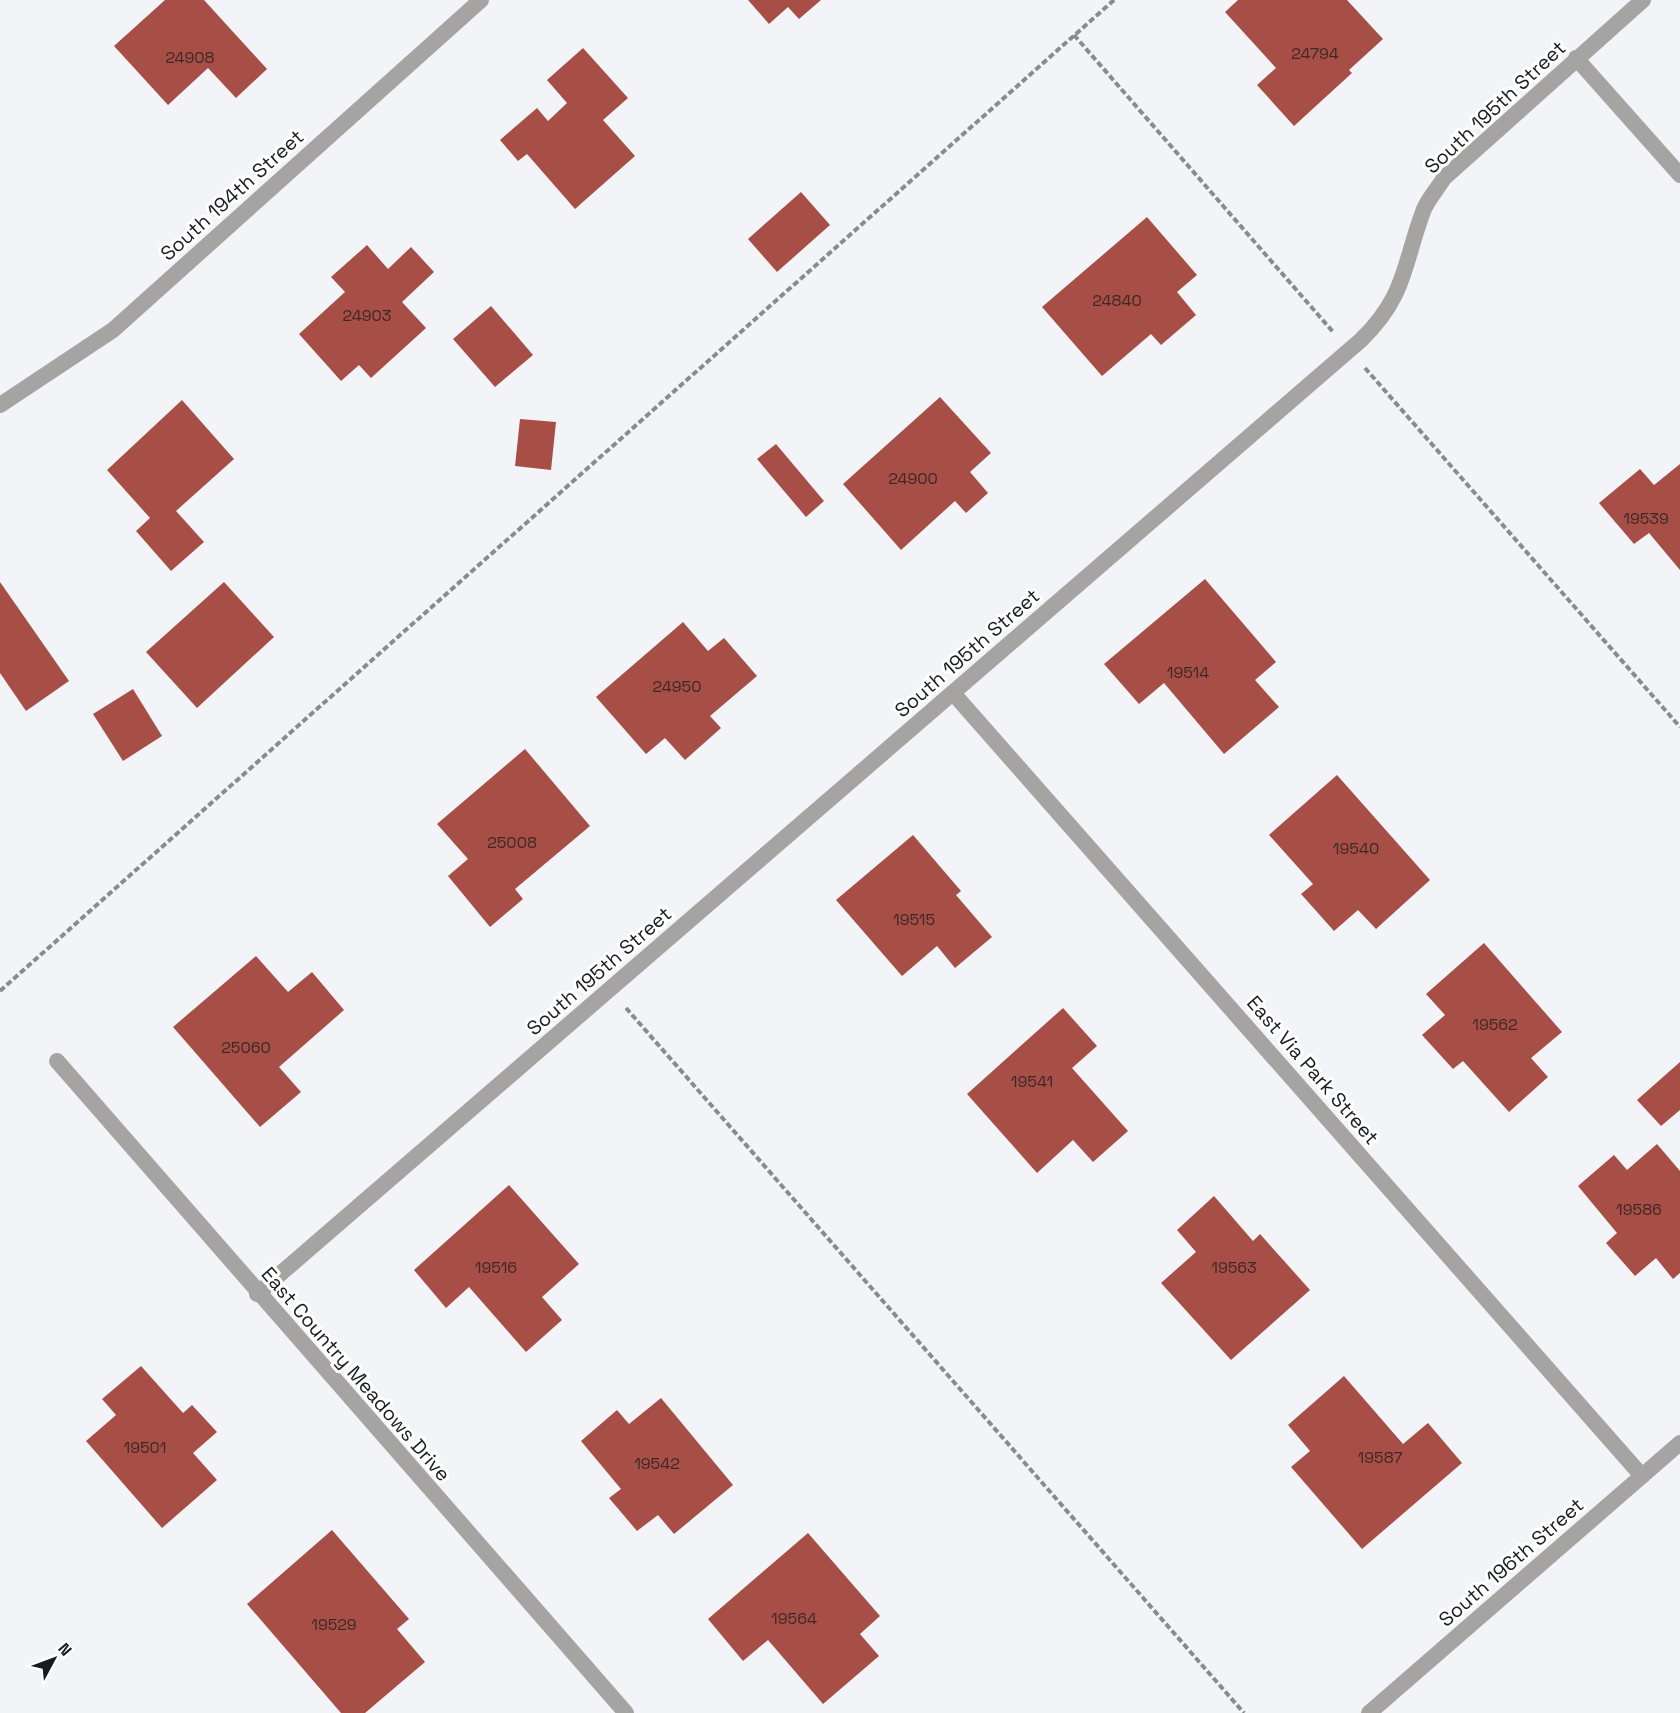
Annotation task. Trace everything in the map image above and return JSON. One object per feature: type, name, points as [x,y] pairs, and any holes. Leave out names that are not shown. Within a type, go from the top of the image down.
[{"type":"street","name":"South 194th Street","points":[[0,405],[113,330],[481,0]]},
{"type":"street","name":"South 195th Street","points":[[257,1294],[1383,319],[1396,296],[1425,207],[1444,178],[1643,0]]},
{"type":"street","points":[[1576,58],[1680,175]]},
{"type":"street","name":"East Via Park Street","points":[[953,693],[1642,1476]]},
{"type":"street","name":"East Country Meadows Drive","points":[[57,1061],[257,1294],[626,1713]]},
{"type":"street","name":"South 196th Street","points":[[1369,1713],[1680,1443]]},
{"type":"path","points":[[0,991],[1114,0]]},
{"type":"path","points":[[1074,35],[1680,727]]},
{"type":"path","points":[[609,990],[1244,1713]]},
{"type":"building","points":[[165,0],[204,0],[267,69],[236,98],[208,68],[168,105],[114,46]]},
{"type":"building","points":[[748,0],[821,0],[799,19],[788,7],[769,24]]},
{"type":"building","points":[[1238,0],[1347,0],[1383,39],[1349,70],[1352,73],[1294,126],[1257,85],[1276,68],[1225,12]]},
{"type":"building","points":[[583,48],[628,98],[603,120],[635,156],[575,209],[527,154],[518,161],[500,140],[537,108],[548,121],[567,103],[547,80]]},
{"type":"building","points":[[801,192],[830,225],[777,272],[748,239]]},
{"type":"building","points":[[1147,217],[1197,275],[1177,292],[1196,315],[1161,345],[1151,334],[1102,376],[1042,307]]},
{"type":"building","points":[[367,245],[388,269],[411,247],[434,272],[402,302],[426,328],[371,378],[359,365],[341,381],[299,334],[345,292],[331,277]]},
{"type":"building","points":[[491,306],[533,355],[495,387],[453,339]]},
{"type":"building","points":[[940,397],[991,453],[970,472],[988,493],[966,513],[955,501],[901,550],[843,484]]},
{"type":"building","points":[[182,400],[234,459],[176,511],[204,542],[171,571],[136,531],[150,518],[107,470]]},
{"type":"building","points":[[520,419],[556,422],[551,470],[515,466]]},
{"type":"building","points":[[776,444],[824,501],[806,517],[757,459]]},
{"type":"building","points":[[1680,464],[1680,570],[1649,533],[1634,544],[1599,503],[1640,469],[1654,485]]},
{"type":"building","points":[[1205,579],[1276,662],[1255,680],[1279,707],[1224,754],[1164,683],[1139,704],[1104,664]]},
{"type":"building","points":[[0,582],[69,681],[26,711],[0,673]]},
{"type":"building","points":[[224,582],[274,637],[197,708],[146,652]]},
{"type":"building","points":[[683,622],[708,651],[724,638],[757,676],[710,716],[721,728],[685,760],[665,738],[646,754],[596,697]]},
{"type":"building","points":[[133,689],[162,736],[123,761],[93,714]]},
{"type":"building","points":[[525,749],[590,826],[515,889],[523,899],[490,927],[448,876],[468,859],[437,824]]},
{"type":"building","points":[[1337,775],[1430,880],[1376,929],[1358,910],[1334,931],[1301,894],[1313,884],[1269,835]]},
{"type":"building","points":[[913,835],[961,891],[956,895],[992,937],[955,968],[937,946],[902,976],[836,900]]},
{"type":"building","points":[[1484,943],[1562,1032],[1531,1058],[1548,1077],[1509,1112],[1463,1061],[1453,1069],[1422,1035],[1445,1015],[1426,994]]},
{"type":"building","points":[[256,956],[288,992],[312,972],[344,1010],[279,1067],[301,1092],[260,1127],[173,1027]]},
{"type":"building","points":[[1063,1008],[1097,1046],[1072,1068],[1128,1131],[1093,1162],[1073,1140],[1037,1173],[967,1094]]},
{"type":"building","points":[[1680,1062],[1680,1110],[1661,1126],[1637,1100]]},
{"type":"building","points":[[1657,1144],[1680,1171],[1680,1273],[1673,1279],[1656,1258],[1635,1276],[1606,1243],[1617,1233],[1578,1186],[1614,1155],[1627,1170]]},
{"type":"building","points":[[509,1185],[579,1264],[542,1297],[562,1320],[526,1352],[469,1287],[446,1308],[414,1270]]},
{"type":"building","points":[[1214,1196],[1253,1241],[1260,1234],[1310,1290],[1231,1360],[1161,1283],[1196,1252],[1177,1230]]},
{"type":"building","points":[[141,1366],[183,1413],[192,1405],[217,1432],[193,1453],[217,1480],[162,1528],[86,1441],[116,1415],[102,1399]]},
{"type":"building","points":[[1344,1376],[1403,1444],[1428,1423],[1462,1463],[1362,1549],[1291,1467],[1310,1451],[1288,1425]]},
{"type":"building","points":[[661,1398],[733,1485],[674,1534],[658,1515],[637,1531],[609,1498],[621,1489],[581,1441],[617,1410],[629,1424]]},
{"type":"building","points":[[332,1530],[409,1619],[397,1629],[425,1662],[365,1713],[341,1713],[247,1604]]},
{"type":"building","points":[[808,1533],[880,1616],[860,1634],[879,1656],[823,1704],[768,1640],[743,1661],[708,1619]]}]
